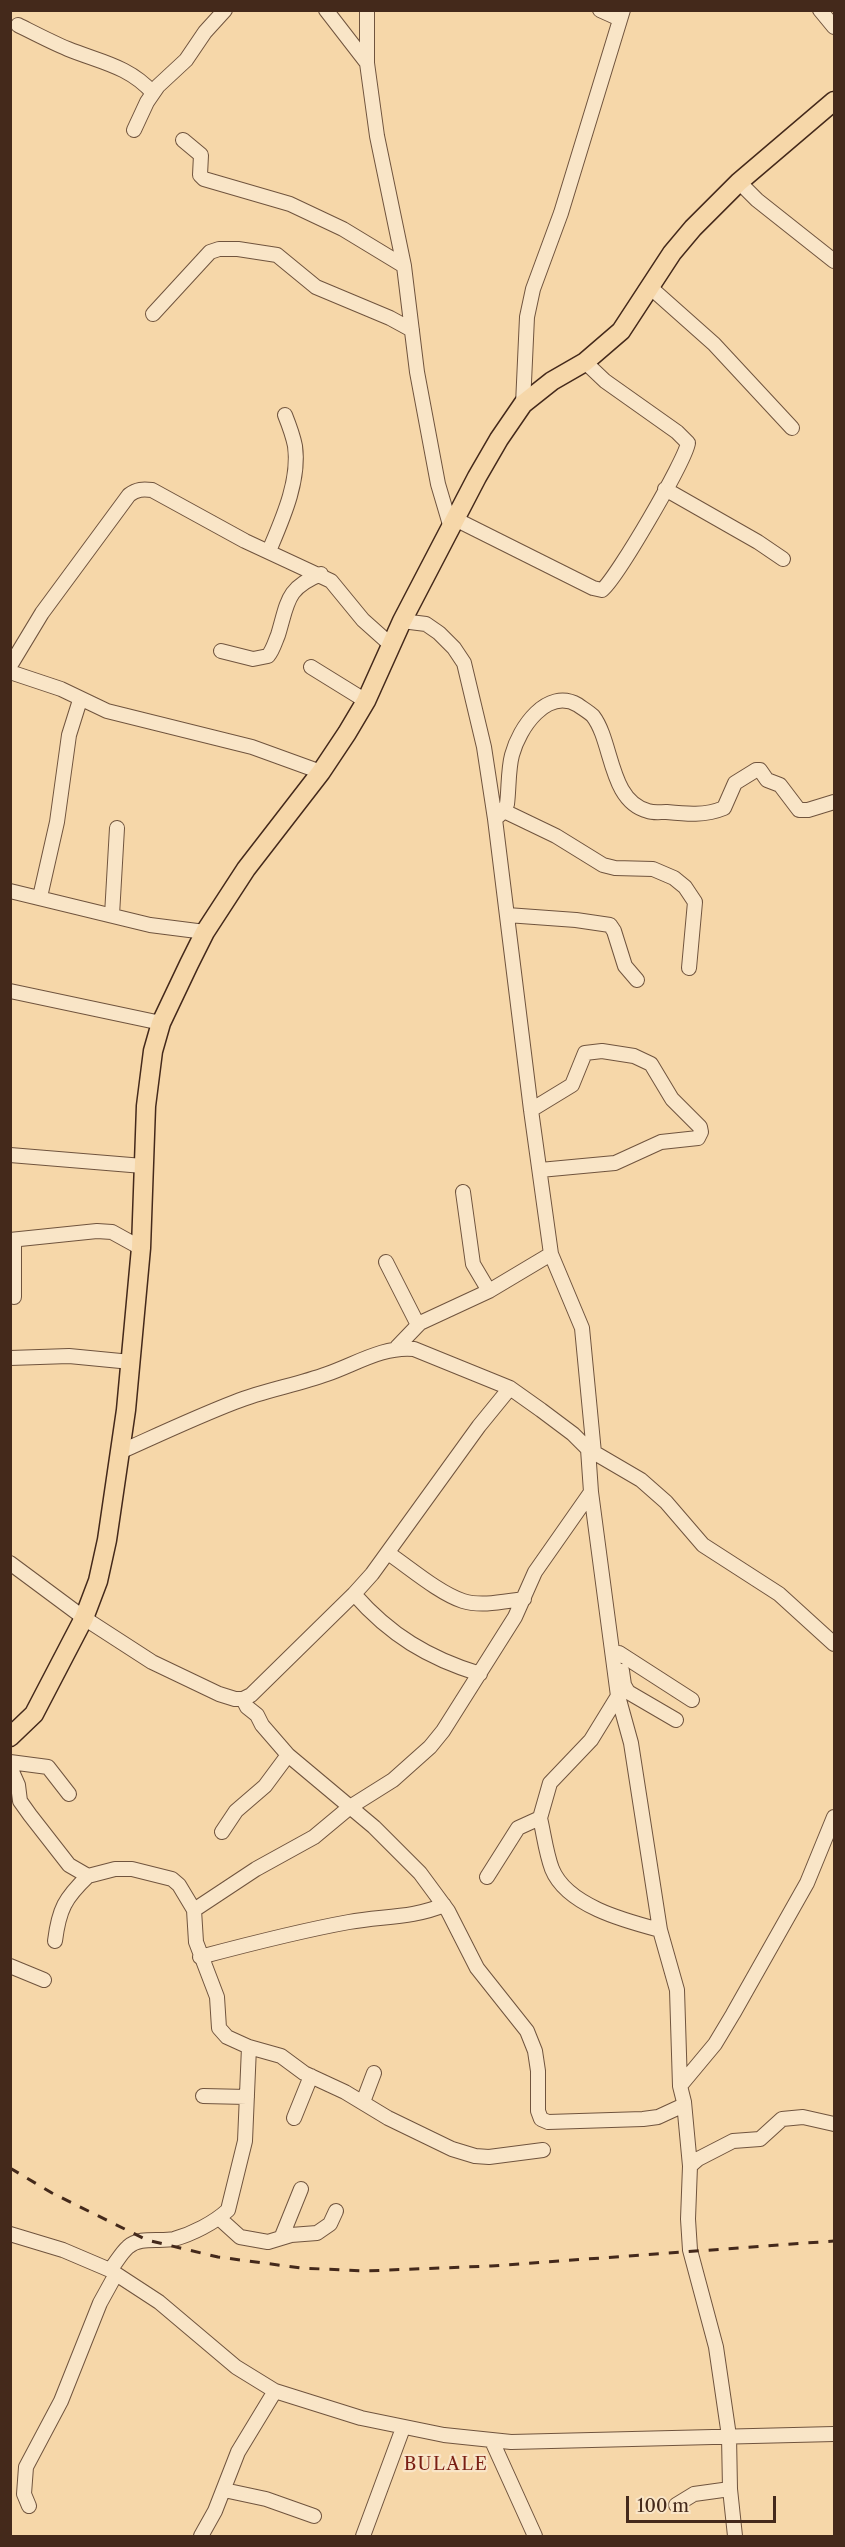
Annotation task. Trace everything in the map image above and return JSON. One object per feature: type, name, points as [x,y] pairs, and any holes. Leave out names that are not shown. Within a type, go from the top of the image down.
[{"type":"main road","points":[[10,1737],[34,1714],[84,1618],[98,1581],[107,1540],[120,1452],[130,1362],[141,1248],[146,1106],[153,1051],[161,1023],[205,932],[246,869],[321,772],[366,701],[402,621],[453,523],[499,439],[523,404],[552,381],[585,362],[621,331],[672,253],[693,228],[739,182],[834,101]]},
{"type":"street","points":[[134,130],[153,93],[186,60],[205,32],[225,10]]},
{"type":"street","points":[[326,10],[367,63]]},
{"type":"street","points":[[367,10],[367,63],[377,136],[404,266],[417,372],[438,484],[453,523],[593,588],[602,590],[608,585],[625,559],[687,448],[686,438],[605,381],[585,362]]},
{"type":"street","points":[[523,404],[527,316],[533,290],[568,191],[621,15],[600,10]]},
{"type":"street","points":[[820,10],[834,27]]},
{"type":"street","points":[[18,25],[66,48],[124,70],[141,79],[153,93]]},
{"type":"street","points":[[183,140],[201,155],[200,175],[204,179],[290,204],[343,229],[404,266]]},
{"type":"street","points":[[739,182],[757,200],[834,261]]},
{"type":"street","points":[[153,314],[210,252],[219,249],[238,249],[277,255],[316,287],[390,318],[412,330]]},
{"type":"street","points":[[651,288],[714,344],[792,428]]},
{"type":"street","points":[[269,551],[287,504],[296,460],[292,436],[285,415]]},
{"type":"street","points":[[665,489],[758,542],[783,559]]},
{"type":"street","points":[[10,666],[57,592],[110,519],[136,490],[152,490],[237,537],[321,574],[340,589],[363,620],[392,645]]},
{"type":"street","points":[[220,651],[253,659],[268,656],[295,588],[303,581],[321,574]]},
{"type":"street","points":[[402,621],[426,624],[440,633],[464,663],[500,815],[507,915],[551,1254],[582,1328],[591,1451],[591,1492],[618,1696],[631,1743],[660,1930],[677,1990],[680,2086],[690,2166],[688,2219],[690,2250],[716,2347],[729,2436],[730,2489],[735,2536]]},
{"type":"street","points":[[311,667],[366,701]]},
{"type":"street","points":[[10,672],[61,689],[80,700],[137,719],[252,747],[321,772]]},
{"type":"street","points":[[500,815],[507,804],[511,756],[519,737],[536,712],[562,699],[581,706],[592,716],[619,785],[633,803],[648,812],[686,815],[716,812],[724,808],[735,783],[756,770],[760,770],[767,780],[780,785],[799,810],[808,810],[834,802]]},
{"type":"street","points":[[40,897],[57,822],[69,735],[80,700]]},
{"type":"street","points":[[500,815],[556,836],[603,865],[615,868],[653,869],[674,878],[685,887],[695,902],[689,968]]},
{"type":"street","points":[[112,915],[117,828]]},
{"type":"street","points":[[10,891],[150,925],[205,932]]},
{"type":"street","points":[[507,915],[576,920],[610,926],[614,931],[625,966],[637,980]]},
{"type":"street","points":[[10,991],[161,1023]]},
{"type":"street","points":[[531,1110],[572,1085],[585,1053],[602,1051],[634,1056],[651,1064],[672,1099],[700,1127],[701,1132],[698,1138],[661,1142],[615,1163],[540,1170]]},
{"type":"street","points":[[10,1155],[143,1166]]},
{"type":"street","points":[[463,1192],[473,1264],[489,1291]]},
{"type":"street","points":[[14,1297],[12,1240],[97,1231],[112,1232],[141,1248]]},
{"type":"street","points":[[120,1452],[236,1402],[316,1378],[398,1347],[418,1325],[489,1291],[551,1254]]},
{"type":"street","points":[[386,1262],[418,1325]]},
{"type":"street","points":[[398,1347],[414,1349],[510,1388],[567,1430],[591,1451],[641,1480],[666,1502],[703,1545],[779,1594],[834,1644]]},
{"type":"street","points":[[10,1358],[69,1356],[130,1362]]},
{"type":"street","points":[[10,1563],[84,1618],[152,1662],[219,1694],[243,1699],[251,1695],[354,1594],[510,1388]]},
{"type":"street","points":[[194,1910],[256,1869],[314,1837],[350,1807],[393,1780],[430,1747],[480,1674],[524,1599],[535,1572],[591,1492]]},
{"type":"street","points":[[388,1552],[436,1586],[463,1601],[486,1603],[524,1599]]},
{"type":"street","points":[[354,1594],[373,1615],[411,1645],[480,1674]]},
{"type":"street","points":[[609,1627],[614,1631],[620,1653],[624,1685],[628,1692],[676,1720]]},
{"type":"street","points":[[620,1653],[692,1700]]},
{"type":"street","points":[[618,1696],[591,1740],[550,1783],[540,1818],[552,1870],[564,1886],[586,1903],[605,1913],[660,1930]]},
{"type":"street","points":[[243,1699],[247,1707],[257,1715],[262,1725],[288,1755],[350,1807],[420,1873],[444,1905],[477,1968],[526,2031],[535,2051],[538,2071],[538,2111],[541,2119],[561,2122],[651,2118],[684,2105]]},
{"type":"street","points":[[222,1832],[236,1811],[265,1786],[288,1755]]},
{"type":"street","points":[[10,1762],[48,1767],[69,1794]]},
{"type":"street","points":[[10,1767],[18,1785],[20,1801],[30,1815],[69,1865],[88,1876]]},
{"type":"street","points":[[680,2086],[715,2044],[733,2013],[807,1883],[834,1817]]},
{"type":"street","points":[[487,1876],[518,1828],[540,1818]]},
{"type":"street","points":[[54,1941],[58,1916],[68,1895],[88,1876],[101,1871],[123,1869],[164,1876],[179,1885],[194,1910],[196,1942],[217,1997],[221,2032],[249,2047],[281,2056],[311,2076],[452,2150],[475,2156],[508,2156],[543,2150]]},
{"type":"street","points":[[200,1957],[303,1930],[409,1916],[444,1905]]},
{"type":"street","points":[[10,1966],[44,1980]]},
{"type":"street","points":[[29,2506],[24,2494],[26,2467],[61,2401],[113,2272],[128,2247],[147,2240],[173,2239],[219,2218],[228,2210],[245,2141],[249,2047]]},
{"type":"street","points":[[363,2102],[374,2073]]},
{"type":"street","points":[[294,2118],[311,2076]]},
{"type":"street","points":[[203,2096],[248,2097]]},
{"type":"street","points":[[690,2166],[698,2159],[733,2141],[760,2139],[782,2119],[803,2117],[834,2124]]},
{"type":"street","points":[[282,2236],[301,2189]]},
{"type":"street","points":[[219,2218],[235,2234],[245,2239],[268,2242],[282,2236],[317,2233],[330,2224],[336,2211]]},
{"type":"street","points":[[11,2236],[63,2250],[113,2272],[159,2302],[236,2367],[275,2391],[361,2418],[403,2428],[492,2441],[834,2434]]},
{"type":"street","points":[[201,2536],[224,2490],[238,2452],[275,2391]]},
{"type":"street","points":[[363,2536],[403,2428]]},
{"type":"street","points":[[492,2441],[535,2536]]},
{"type":"street","points":[[676,2505],[694,2494],[730,2489]]},
{"type":"street","points":[[224,2490],[266,2499],[314,2516]]},
{"type":"railway","points":[[10,2168],[52,2193],[147,2240],[218,2257],[301,2268],[364,2271],[491,2266],[834,2241]]},
{"type":"district","name":"BULALE","points":[[446,2465]]}]
